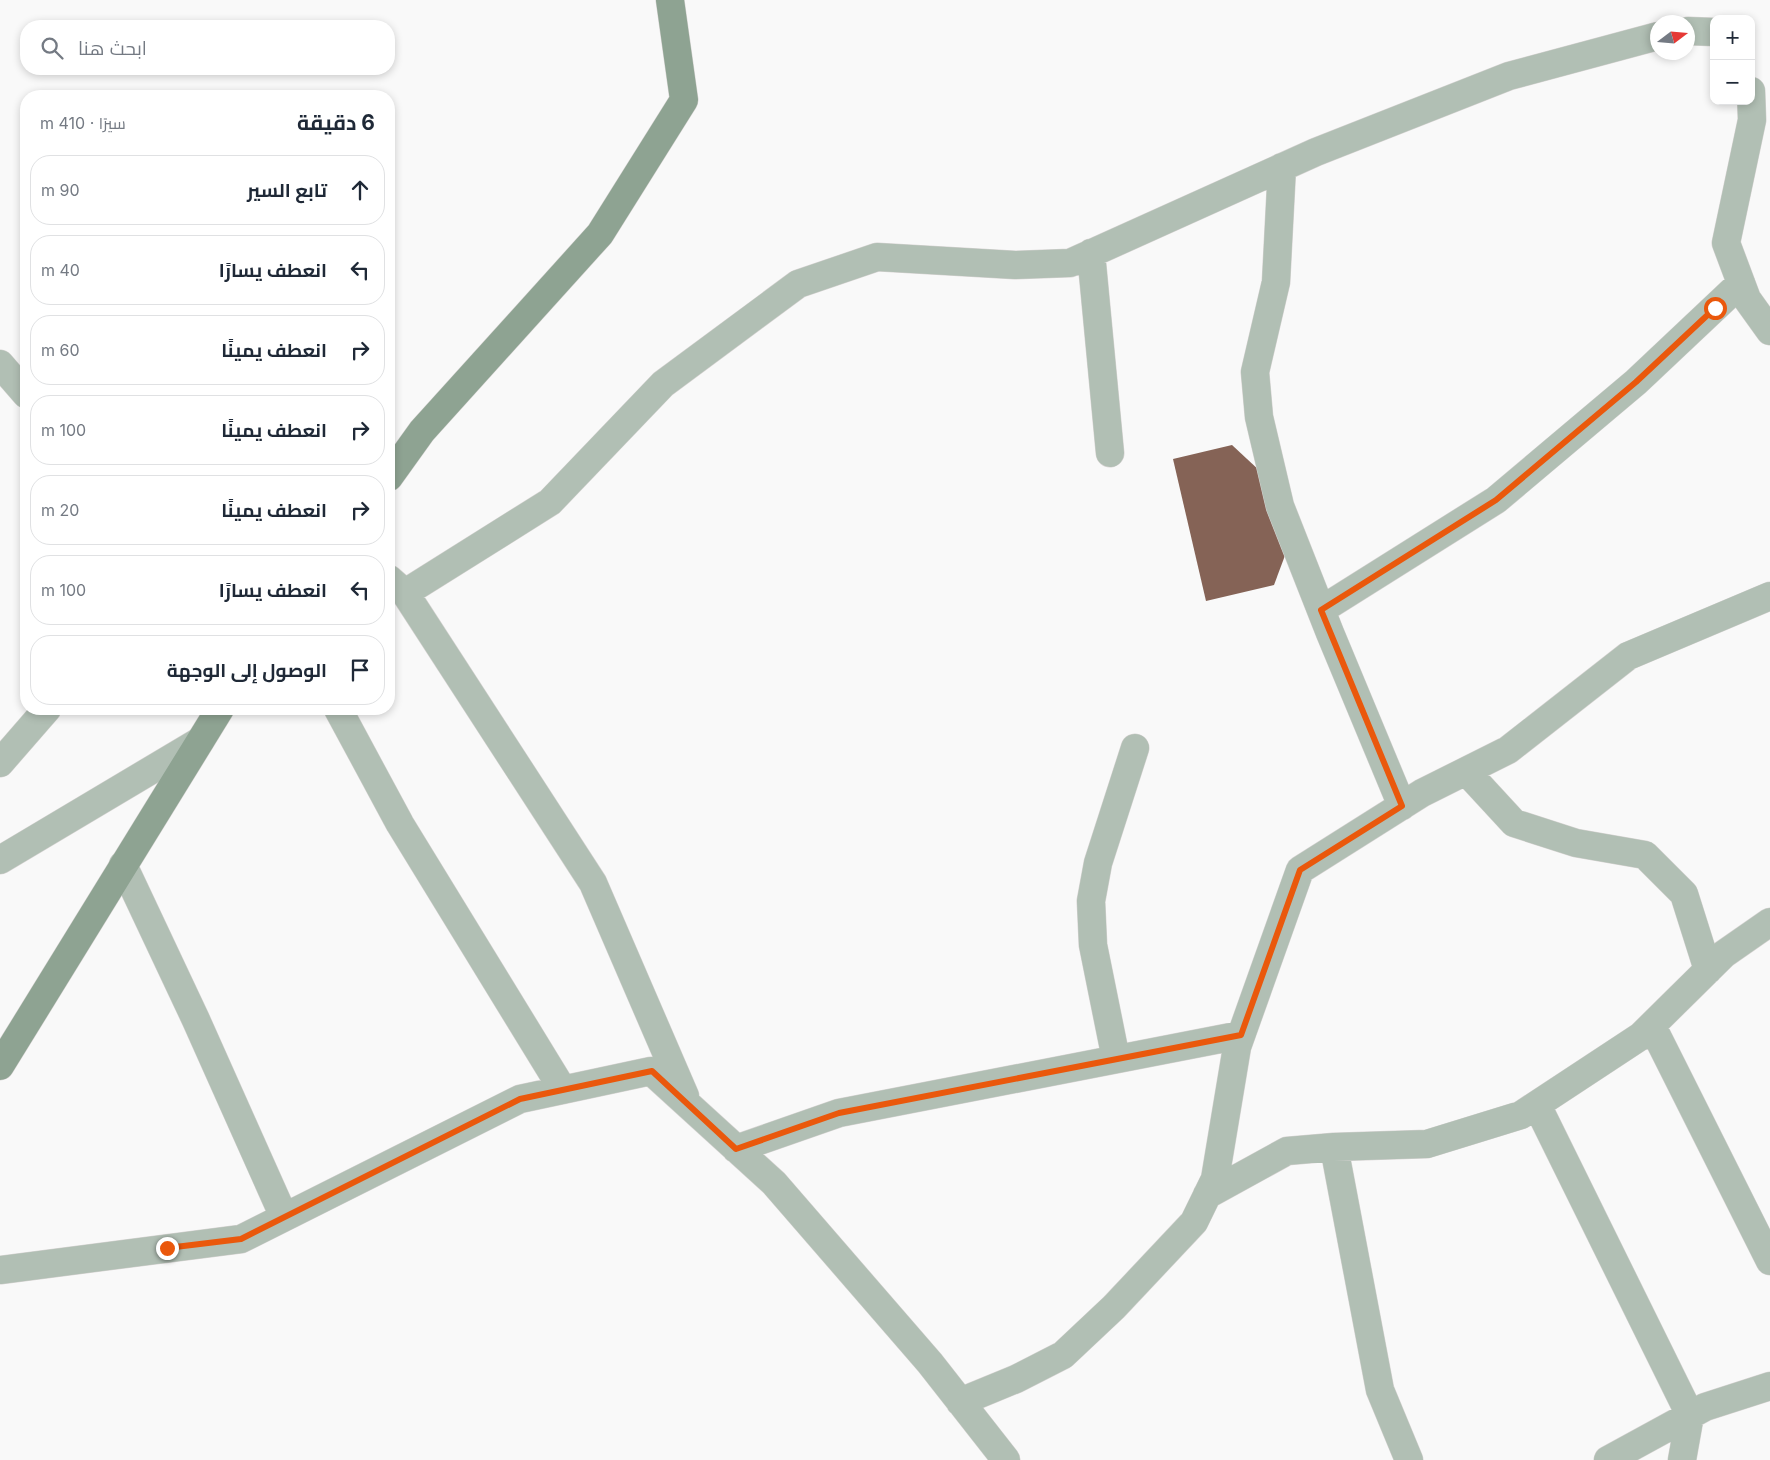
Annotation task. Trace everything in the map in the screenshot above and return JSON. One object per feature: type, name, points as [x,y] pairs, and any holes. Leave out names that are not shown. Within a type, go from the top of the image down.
[{"type":"street","points":[[395,469],[422,431],[600,234],[684,100],[670,0]]},
{"type":"street","points":[[1695,31],[1710,32]]},
{"type":"street","points":[[689,1105],[593,883],[397,586],[550,502],[663,384],[798,284],[877,257],[1015,265],[1070,263],[1316,152],[1509,76],[1650,38]]},
{"type":"street","points":[[1751,105],[1752,120],[1726,242],[1747,299],[1770,331]]},
{"type":"street","points":[[1282,167],[1276,282],[1256,372],[1259,417],[1280,506],[1402,806]]},
{"type":"street","points":[[1091,254],[1110,454]]},
{"type":"street","points":[[1321,610],[1496,500],[1636,382],[1741,283]]},
{"type":"street","points":[[0,364],[20,387]]},
{"type":"street","points":[[960,1402],[1016,1379],[1063,1355],[1114,1307],[1194,1222],[1216,1178],[1237,1048],[1300,870],[1422,793],[1508,750],[1628,656],[1770,596]]},
{"type":"street","points":[[0,763],[42,715]]},
{"type":"street","points":[[0,1066],[216,715]]},
{"type":"street","points":[[341,715],[400,824],[563,1090]]},
{"type":"street","points":[[0,860],[200,741]]},
{"type":"street","points":[[1116,1059],[1093,945],[1091,901],[1098,863],[1135,748]]},
{"type":"street","points":[[1466,771],[1514,823],[1576,843],[1645,855],[1684,894],[1708,970]]},
{"type":"street","points":[[123,866],[196,1020],[284,1217]]},
{"type":"street","points":[[1207,1195],[1287,1151],[1334,1147],[1427,1144],[1521,1115],[1642,1036],[1724,954],[1770,922]]},
{"type":"street","points":[[1652,1026],[1770,1260]]},
{"type":"street","points":[[736,1149],[839,1113],[1241,1035]]},
{"type":"street","points":[[0,1270],[241,1239],[520,1099],[652,1071],[774,1183],[930,1362],[1006,1460]]},
{"type":"street","points":[[1537,1105],[1690,1415],[1682,1460]]},
{"type":"street","points":[[1334,1147],[1380,1390],[1409,1460]]},
{"type":"street","points":[[1608,1460],[1705,1407],[1770,1386]]},
{"type":"building","points":[[1232,445],[1261,472],[1287,550],[1274,585],[1206,601],[1173,459]]},
{"type":"route","points":[[167,1248],[241,1239],[520,1099],[652,1071],[736,1149],[839,1113],[1241,1035],[1300,870],[1402,806],[1321,610],[1496,500],[1636,382],[1715,308]]}]
